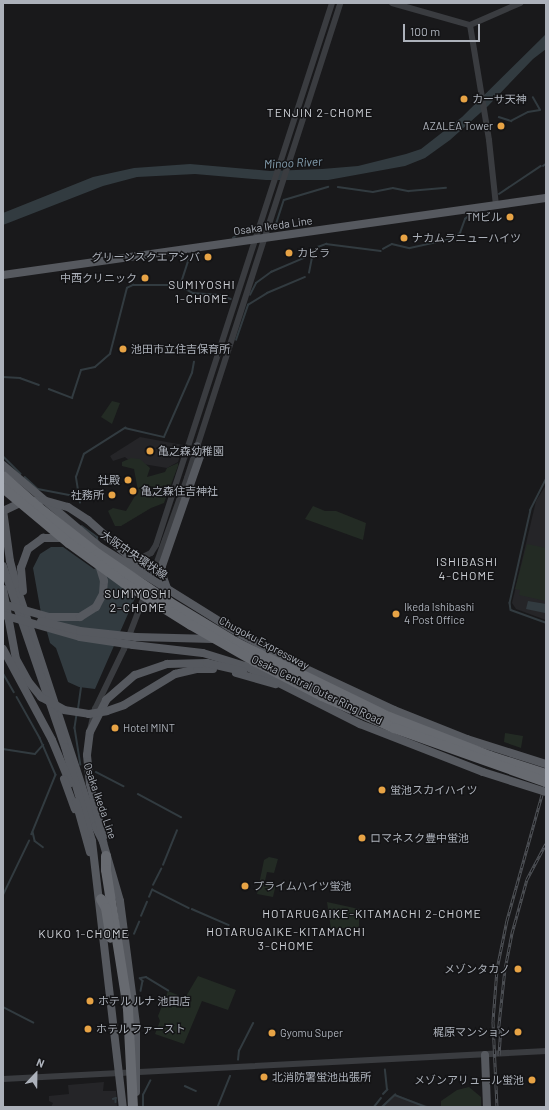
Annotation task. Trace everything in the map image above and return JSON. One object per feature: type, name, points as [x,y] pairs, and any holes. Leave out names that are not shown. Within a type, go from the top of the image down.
[{"type":"highway","name":"Chugoku Expressway","points":[[3,476],[38,507],[98,554],[169,602],[237,643],[389,717],[483,754],[546,774]]},
{"type":"highway","name":"Chugoku Expressway","points":[[3,488],[36,516],[107,571],[190,625],[254,661],[322,696],[394,728],[546,782]]},
{"type":"highway","points":[[106,856],[106,870],[116,947],[126,1107]]},
{"type":"highway","points":[[100,899],[106,908],[116,947],[128,1009],[133,1107]]},
{"type":"main road","name":"Osaka Ikeda Line","points":[[3,274],[546,198]]},
{"type":"main road","points":[[170,591],[162,574],[162,566],[200,456],[197,446]]},
{"type":"main road","name":"大阪中央環状線","points":[[3,465],[100,547],[265,648]]},
{"type":"main road","points":[[3,511],[22,502],[43,500],[68,507],[88,520],[125,554],[170,591]]},
{"type":"main road","name":"Osaka Ikeda Line","points":[[3,511],[14,577],[95,826],[103,842],[120,901],[128,952],[136,1025],[137,1107]]},
{"type":"main road","points":[[3,605],[49,617],[80,617],[96,607],[103,594],[104,578],[99,565],[79,544],[60,537],[38,541],[24,556],[21,571],[22,589],[45,657],[51,688]]},
{"type":"main road","name":"Osaka Ikeda Line","points":[[3,566],[65,747],[90,833],[100,899],[99,909],[123,1107]]},
{"type":"main road","points":[[3,588],[16,659],[28,681],[41,697],[64,710],[89,714],[107,711],[124,705],[169,677],[191,670],[223,670],[274,683]]},
{"type":"main road","name":"Osaka Central Outer Ring Road","points":[[3,605],[80,631],[187,650],[221,658],[268,676],[301,696],[378,732],[483,772],[546,792]]},
{"type":"main road","name":"Osaka Central Outer Ring Road","points":[[3,615],[80,638],[134,641],[205,638],[265,648],[383,705],[491,747],[546,764]]},
{"type":"main road","points":[[3,649],[55,746],[71,784],[80,821]]},
{"type":"main road","points":[[3,657],[52,747],[93,859]]},
{"type":"main road","points":[[103,842],[88,768],[90,732],[103,704],[117,689],[135,675],[160,665],[184,662],[214,664],[251,673],[301,696]]},
{"type":"main road","points":[[484,1055],[487,1107]]},
{"type":"street","points":[[125,554],[143,557],[155,548],[260,238],[280,185],[332,3]]},
{"type":"street","points":[[153,573],[197,446],[260,238],[274,184],[340,3]]},
{"type":"street","points":[[392,3],[470,25],[520,3]]},
{"type":"street","points":[[470,25],[484,110],[496,206]]},
{"type":"street","points":[[90,732],[94,709],[124,649],[149,584]]},
{"type":"street","points":[[3,1080],[120,1075],[546,1051]]},
{"type":"shaded area","points":[[546,34],[546,49],[533,59],[488,106],[450,140],[425,158],[405,166],[328,180],[266,180],[195,174],[137,177],[103,186],[3,225],[3,213],[93,177],[134,168],[190,164],[270,171],[322,169],[358,166],[421,149],[462,117]]},
{"type":"shaded area","points":[[112,401],[120,403],[112,424],[101,417]]},
{"type":"shaded area","name":"亀之森幼稚園","points":[[140,437],[183,445],[178,462],[167,468],[131,462],[125,457],[113,461],[110,456]]},
{"type":"shaded area","points":[[131,458],[140,459],[150,468],[147,477],[165,472],[167,468],[178,463],[178,466],[164,503],[151,508],[121,526],[115,526],[108,511],[113,508],[126,511],[138,491],[134,469],[122,466],[122,462]]},
{"type":"shaded area","points":[[546,485],[546,620],[516,609],[512,603],[536,501]]},
{"type":"shaded area","points":[[313,506],[325,511],[336,511],[366,523],[363,540],[305,519]]},
{"type":"shaded area","points":[[527,544],[546,548],[546,601],[519,595],[520,590],[515,589]]},
{"type":"shaded area","points":[[51,547],[63,547],[94,569],[102,565],[128,581],[135,598],[95,689],[79,687],[68,682],[56,648],[50,643],[47,632],[46,615],[41,613],[33,568],[40,554]]},
{"type":"shaded area","points":[[528,601],[546,604],[545,613],[526,609]]},
{"type":"shaded area","points":[[505,733],[523,736],[521,748],[504,742]]},
{"type":"shaded area","points":[[269,857],[278,859],[274,873],[267,872],[265,881],[276,884],[273,897],[257,894],[264,860]]},
{"type":"shaded area","points":[[327,902],[359,909],[359,927],[331,929]]},
{"type":"shaded area","points":[[198,976],[236,990],[228,1010],[202,1001],[184,1044],[155,1034],[160,1021],[158,1016],[168,991],[185,998]]},
{"type":"shaded area","points":[[104,1082],[103,1091],[116,1091],[117,1107],[51,1107],[53,1103],[49,1101],[49,1096],[69,1094],[68,1085]]},
{"type":"shaded area","points":[[469,1087],[481,1097],[481,1107],[441,1106],[441,1101],[457,1090]]},
{"type":"shaded area","points":[[394,1094],[419,1103],[431,1107],[380,1107]]},
{"type":"waterway","points":[[499,117],[511,121],[528,112],[540,110],[533,98]]},
{"type":"waterway","points":[[499,194],[541,166]]},
{"type":"waterway","points":[[275,227],[284,200],[328,187]]},
{"type":"waterway","points":[[338,187],[373,192],[393,188],[409,191],[446,188]]},
{"type":"waterway","points":[[383,249],[392,244],[410,248],[451,239],[460,233],[465,219],[471,214]]},
{"type":"waterway","points":[[233,238],[243,232],[249,234]]},
{"type":"waterway","points":[[311,258],[318,247],[326,244],[381,251]]},
{"type":"waterway","points":[[180,286],[188,261],[194,255]]},
{"type":"waterway","points":[[250,295],[256,283],[271,272],[306,257]]},
{"type":"waterway","points":[[309,273],[312,258]]},
{"type":"waterway","points":[[236,340],[248,305],[267,293],[305,277]]},
{"type":"waterway","points":[[49,389],[72,398],[81,370],[95,367],[110,354],[127,288],[133,285],[178,285],[193,293],[220,295]]},
{"type":"waterway","points":[[225,297],[231,299]]},
{"type":"waterway","points":[[80,503],[76,477],[84,454],[125,428],[164,437],[192,373],[194,362]]},
{"type":"waterway","points":[[3,377],[20,378],[39,385]]},
{"type":"waterway","points":[[3,456],[21,474]]},
{"type":"waterway","points":[[25,477],[38,489],[79,497]]},
{"type":"waterway","points":[[546,480],[531,510],[510,603],[511,610],[546,623]]},
{"type":"waterway","points":[[82,526],[97,537],[98,541]]},
{"type":"waterway","points":[[3,673],[14,692]]},
{"type":"waterway","points":[[78,709],[81,688]]},
{"type":"waterway","points":[[17,697],[40,738],[56,775],[32,834]]},
{"type":"waterway","points":[[77,715],[75,728],[81,765]]},
{"type":"waterway","points":[[3,749],[35,754],[43,745]]},
{"type":"waterway","points":[[96,772],[124,786]]},
{"type":"waterway","points":[[138,794],[181,817]]},
{"type":"waterway","points":[[163,865],[177,831]]},
{"type":"waterway","points":[[33,832],[35,841],[43,847]]},
{"type":"waterway","points":[[3,895],[29,841]]},
{"type":"waterway","points":[[153,885],[161,869]]},
{"type":"waterway","points":[[149,897],[152,890]]},
{"type":"waterway","points":[[153,890],[189,908]]},
{"type":"waterway","points":[[141,916],[147,902]]},
{"type":"waterway","points":[[192,909],[229,925]]},
{"type":"waterway","points":[[134,934],[139,922]]},
{"type":"waterway","points":[[141,978],[146,977],[168,990]]},
{"type":"waterway","points":[[140,978],[143,981],[141,991]]},
{"type":"waterway","points":[[3,1007],[33,1022]]},
{"type":"waterway","points":[[238,1060],[239,1051],[253,1023]]},
{"type":"waterway","points":[[383,1094],[387,1090],[385,1070]]},
{"type":"waterway","points":[[218,1106],[230,1076]]},
{"type":"waterway","points":[[143,1107],[143,1095],[150,1081]]},
{"type":"waterway","points":[[185,1086],[196,1091]]},
{"type":"waterway","points":[[382,1107],[395,1095],[427,1107]]},
{"type":"waterway","points":[[113,1099],[116,1098],[116,1102]]},
{"type":"waterway","points":[[374,1107],[381,1098]]},
{"type":"railway","points":[[497,1107],[493,1021],[497,969],[507,920],[546,780]]},
{"type":"railway","points":[[498,1034],[505,969],[512,933],[527,879],[546,844]]},
{"type":"railway","points":[[499,1055],[501,1028]]},
{"type":"place","name":"カーサ天神","points":[[464,99]]},
{"type":"place","name":"AZALEA Tower","points":[[501,126]]},
{"type":"place","name":"TMビル","points":[[510,217]]},
{"type":"place","name":"ナカムラニューハイツ","points":[[404,238]]},
{"type":"place","name":"カビラ","points":[[289,253]]},
{"type":"place","name":"グリーンスクエアシバ","points":[[208,257]]},
{"type":"place","name":"中西クリニック","points":[[145,278]]},
{"type":"place","name":"池田市立住吉保育所","points":[[123,349]]},
{"type":"place","name":"亀之森幼稚園","points":[[150,451]]},
{"type":"place","name":"社殿","points":[[128,480]]},
{"type":"place","name":"亀之森住吉神社","points":[[133,491]]},
{"type":"place","name":"社務所","points":[[112,495]]},
{"type":"place","name":"Ikeda Ishibashi 4 Post Office","points":[[396,614]]},
{"type":"place","name":"Hotel MINT","points":[[115,728]]},
{"type":"place","name":"蛍池スカイハイツ","points":[[382,790]]},
{"type":"place","name":"ロマネスク豊中蛍池","points":[[362,838]]},
{"type":"place","name":"プライムハイツ蛍池","points":[[245,886]]},
{"type":"place","name":"メゾンタカノ","points":[[518,969]]},
{"type":"place","name":"ホテル ルナ 池田店","points":[[90,1001]]},
{"type":"place","name":"ホテル ファースト","points":[[88,1029]]},
{"type":"place","name":"梶原マンション","points":[[518,1032]]},
{"type":"place","name":"Gyomu Super","points":[[272,1033]]},
{"type":"place","name":"北消防署蛍池出張所","points":[[264,1077]]},
{"type":"place","name":"メゾンアリュール蛍池","points":[[532,1080]]},
{"type":"district","name":"TENJIN 2-CHOME","points":[[320,113]]},
{"type":"district","name":"SUMIYOSHI 1-CHOME","points":[[202,292]]},
{"type":"district","name":"ISHIBASHI 4-CHOME","points":[[467,569]]},
{"type":"district","name":"SUMIYOSHI 2-CHOME","points":[[138,601]]},
{"type":"district","name":"HOTARUGAIKE-KITAMACHI 2-CHOME","points":[[372,914]]},
{"type":"district","name":"KUKO 1-CHOME","points":[[84,934]]},
{"type":"district","name":"HOTARUGAIKE-KITAMACHI 3-CHOME","points":[[286,939]]},
{"type":"water label","name":"Minoo River","points":[[293,163]]}]
